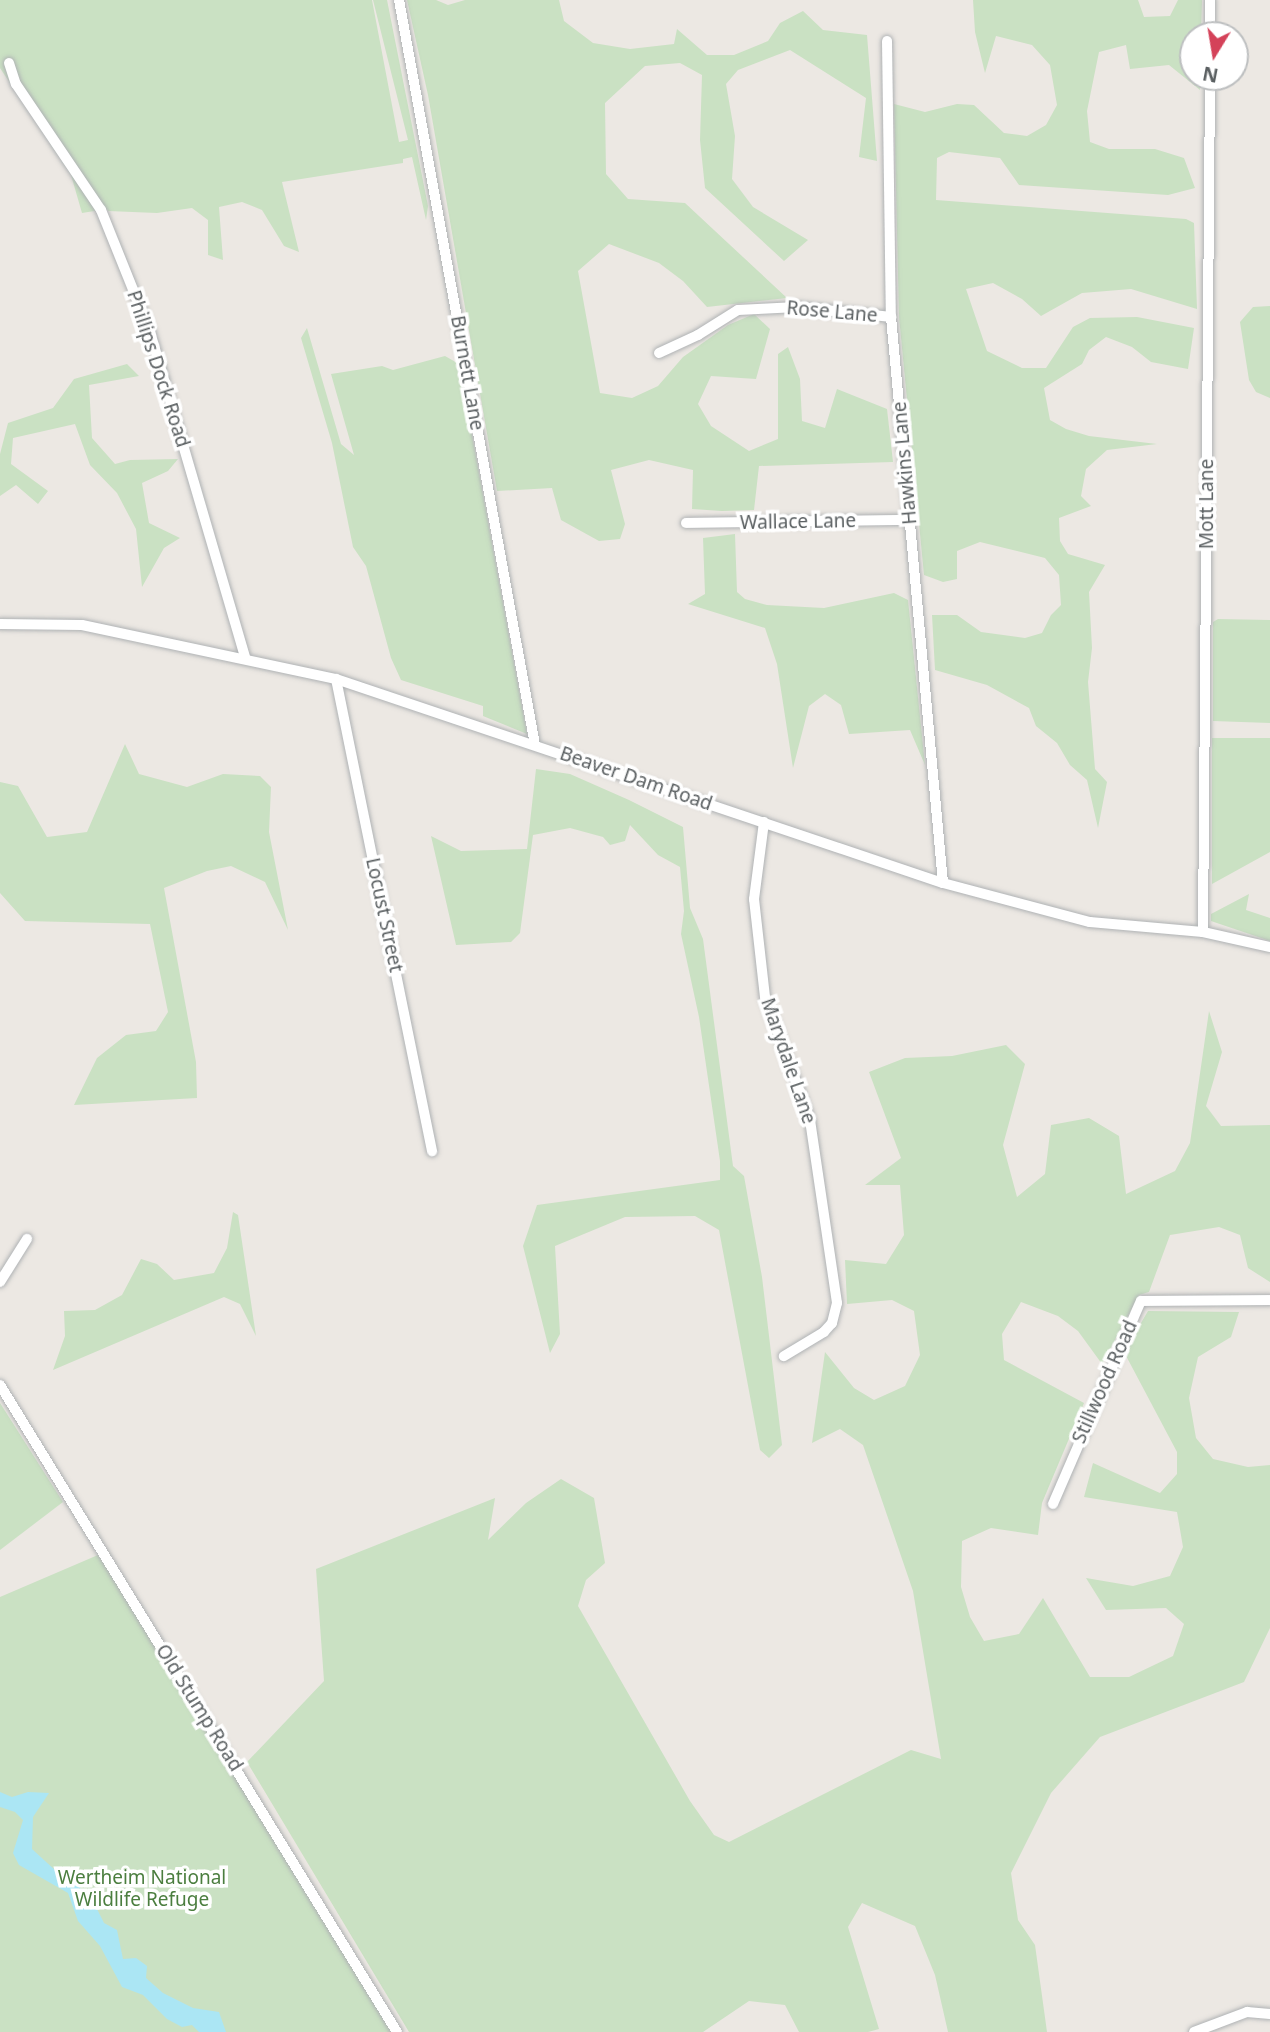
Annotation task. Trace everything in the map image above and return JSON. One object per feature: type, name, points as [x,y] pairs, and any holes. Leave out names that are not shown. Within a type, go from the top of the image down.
[{"type":"street","name":"Burnett Lane","points":[[399,0],[535,745]]},
{"type":"street","points":[[1210,0],[1210,21]]},
{"type":"street","name":"Hawkins Lane","points":[[887,41],[891,317],[943,883]]},
{"type":"street","name":"Phillips Dock Road","points":[[9,63],[16,84],[101,210],[150,332],[245,657]]},
{"type":"street","name":"Mott Lane","points":[[1203,932],[1210,91]]},
{"type":"street","name":"Rose Lane","points":[[659,353],[698,335],[738,310],[797,307],[891,317]]},
{"type":"street","name":"Wallace Lane","points":[[686,523],[910,520]]},
{"type":"street","name":"Beaver Dam Road","points":[[0,624],[82,625],[245,657],[336,679],[943,883],[1090,922],[1203,932],[1270,947]]},
{"type":"street","name":"Locust Street","points":[[336,679],[432,1151]]},
{"type":"street","name":"Marydale Lane","points":[[764,822],[754,899],[765,997],[810,1120],[837,1303],[832,1323],[824,1332],[784,1356]]},
{"type":"street","points":[[0,1282],[27,1239]]},
{"type":"street","name":"Stillwood Road","points":[[1053,1504],[1141,1301],[1270,1300]]},
{"type":"street","name":"Old Stump Road","points":[[0,1385],[397,2032]]},
{"type":"street","points":[[1194,2032],[1247,2012],[1270,2014]]},
{"type":"green space","points":[[0,0],[372,0],[399,142],[408,140],[373,0],[387,0],[428,206],[426,220],[412,157],[403,159],[403,163],[282,182],[299,252],[284,246],[262,210],[242,202],[219,207],[223,260],[208,255],[208,220],[192,208],[157,213],[107,209],[82,213],[71,175],[0,68]]},
{"type":"green space","points":[[407,0],[436,0],[448,5],[465,0],[559,0],[564,21],[593,43],[630,49],[674,44],[677,29],[707,55],[734,55],[768,41],[780,23],[803,11],[823,30],[867,35],[877,161],[859,157],[866,98],[790,50],[738,70],[726,84],[735,136],[732,179],[753,207],[808,240],[784,261],[705,188],[700,140],[702,75],[680,63],[645,66],[605,103],[606,174],[628,199],[685,203],[787,298],[707,307],[683,281],[659,263],[609,244],[578,271],[600,393],[632,398],[658,386],[683,357],[728,325],[754,314],[770,329],[756,379],[711,376],[698,404],[711,426],[749,451],[778,439],[778,354],[788,347],[800,379],[802,421],[825,428],[837,389],[887,409],[893,462],[759,466],[754,510],[722,511],[692,509],[693,470],[649,460],[611,470],[625,524],[620,539],[599,541],[561,520],[552,488],[497,491],[428,95]]},
{"type":"green space","points":[[973,0],[1138,0],[1144,17],[1170,16],[1178,0],[1202,0],[1201,21],[1179,21],[1179,73],[1169,65],[1130,69],[1126,45],[1099,52],[1087,111],[1090,142],[1109,149],[1155,149],[1184,158],[1195,188],[1168,195],[1019,185],[1000,158],[949,152],[937,158],[936,200],[1186,219],[1194,223],[1197,309],[1131,289],[1082,293],[1041,316],[1022,299],[993,283],[966,289],[987,351],[1022,368],[1046,368],[1073,327],[1090,318],[1137,317],[1194,328],[1188,369],[1151,362],[1132,347],[1106,337],[1089,350],[1082,364],[1044,388],[1050,420],[1066,429],[1089,436],[1157,444],[1107,450],[1086,469],[1081,496],[1091,506],[1059,518],[1060,541],[1068,554],[1105,565],[1089,592],[1092,648],[1088,682],[1095,769],[1107,782],[1098,828],[1087,780],[1070,765],[1057,743],[1036,726],[1029,708],[987,685],[935,670],[932,615],[957,615],[981,632],[1025,638],[1042,633],[1051,615],[1061,605],[1059,575],[1045,558],[980,542],[957,551],[957,579],[943,582],[924,575],[899,317],[894,104],[925,112],[957,104],[974,105],[1004,133],[1027,136],[1046,125],[1057,105],[1050,65],[1032,45],[996,36],[985,73],[975,32]]},
{"type":"green space","points":[[1270,306],[1270,398],[1256,392],[1249,380],[1240,322],[1253,307]]},
{"type":"green space","points":[[307,328],[341,444],[354,455],[331,374],[382,366],[393,370],[445,356],[459,364],[527,734],[483,716],[483,706],[401,680],[391,658],[366,566],[353,547],[332,443],[301,338]]},
{"type":"green space","points":[[127,364],[139,376],[89,385],[92,438],[115,464],[130,460],[178,459],[168,471],[142,483],[149,523],[180,538],[164,548],[142,587],[136,529],[117,493],[90,465],[75,424],[13,438],[11,464],[48,491],[38,504],[16,485],[0,496],[0,454],[8,423],[53,408],[74,379]]},
{"type":"green space","points":[[735,534],[737,592],[745,599],[767,605],[824,608],[894,593],[908,600],[925,765],[910,730],[849,734],[841,705],[825,694],[809,706],[793,768],[777,664],[765,628],[688,604],[705,594],[703,538]]},
{"type":"green space","points":[[1218,619],[1270,620],[1270,723],[1213,721],[1213,622]]},
{"type":"green space","points":[[1212,738],[1270,738],[1270,852],[1212,884]]},
{"type":"green space","points":[[125,744],[139,774],[187,787],[223,774],[260,776],[271,787],[269,832],[288,930],[265,882],[231,866],[207,871],[164,888],[196,1062],[197,1098],[74,1105],[97,1058],[126,1035],[156,1031],[168,1012],[150,924],[25,921],[0,893],[0,782],[18,786],[47,837],[87,832]]},
{"type":"green space","points":[[536,769],[570,774],[683,827],[690,908],[703,939],[733,1166],[744,1176],[762,1277],[782,1445],[769,1458],[760,1450],[719,1230],[695,1216],[625,1217],[555,1246],[560,1334],[550,1353],[523,1246],[537,1205],[720,1180],[720,1161],[699,1017],[681,934],[684,911],[680,867],[658,855],[630,825],[625,841],[610,845],[603,837],[570,828],[533,835],[520,933],[511,942],[456,945],[431,836],[461,851],[527,849]]},
{"type":"green space","points":[[1249,894],[1246,910],[1270,918],[1270,941],[1211,921],[1211,914]]},
{"type":"green space","points":[[1209,1011],[1222,1052],[1206,1106],[1221,1126],[1270,1125],[1270,1282],[1248,1268],[1240,1235],[1219,1227],[1170,1235],[1149,1292],[1139,1295],[1102,1364],[1078,1331],[1058,1316],[1021,1302],[1002,1334],[1004,1360],[1084,1403],[1042,1503],[1038,1535],[991,1528],[962,1541],[961,1587],[970,1617],[984,1641],[1019,1634],[1043,1598],[1090,1677],[1129,1677],[1173,1656],[1184,1624],[1166,1608],[1106,1610],[1086,1578],[1133,1586],[1170,1576],[1183,1547],[1177,1512],[1084,1497],[1093,1463],[1160,1493],[1177,1474],[1177,1452],[1124,1352],[1148,1311],[1239,1312],[1231,1337],[1198,1357],[1189,1398],[1196,1438],[1213,1459],[1248,1467],[1270,1465],[1270,1628],[1244,1682],[1100,1737],[1051,1793],[1011,1873],[1018,1920],[1035,1945],[1047,2032],[948,2032],[935,1975],[915,1926],[862,1903],[848,1927],[879,2029],[868,2032],[799,2032],[785,2005],[749,2001],[703,2032],[409,2032],[247,1762],[324,1681],[316,1569],[495,1498],[488,1540],[526,1503],[561,1479],[594,1498],[605,1563],[586,1580],[578,1606],[690,1801],[714,1835],[729,1842],[911,1750],[941,1759],[913,1591],[863,1445],[840,1429],[812,1443],[825,1352],[854,1388],[874,1400],[905,1386],[920,1355],[914,1311],[892,1300],[847,1304],[845,1260],[886,1264],[904,1235],[900,1185],[865,1185],[901,1158],[869,1072],[905,1058],[952,1056],[1006,1045],[1025,1064],[1003,1145],[1017,1197],[1045,1174],[1051,1125],[1089,1118],[1119,1136],[1126,1194],[1175,1171],[1190,1143]]},
{"type":"green space","points":[[233,1212],[238,1215],[256,1336],[240,1304],[224,1297],[53,1370],[65,1336],[64,1311],[95,1310],[122,1295],[141,1259],[157,1264],[174,1280],[214,1273],[227,1248]]},
{"type":"green space","points":[[0,1403],[63,1502],[0,1550]]},
{"type":"green space","name":"Wertheim National Wildlife Refuge","points":[[98,1555],[396,2032],[0,2032],[0,1597]]},
{"type":"water","points":[[0,1792],[12,1797],[28,1792],[49,1793],[33,1817],[32,1849],[56,1871],[74,1881],[95,1905],[104,1923],[117,1930],[123,1959],[136,1958],[147,1966],[146,1978],[163,1993],[193,2008],[219,2012],[226,2032],[199,2032],[192,2025],[182,2027],[167,2019],[143,1995],[122,1987],[100,1946],[78,1921],[68,1893],[19,1865],[13,1853],[23,1820],[15,1812],[0,1807]]}]
